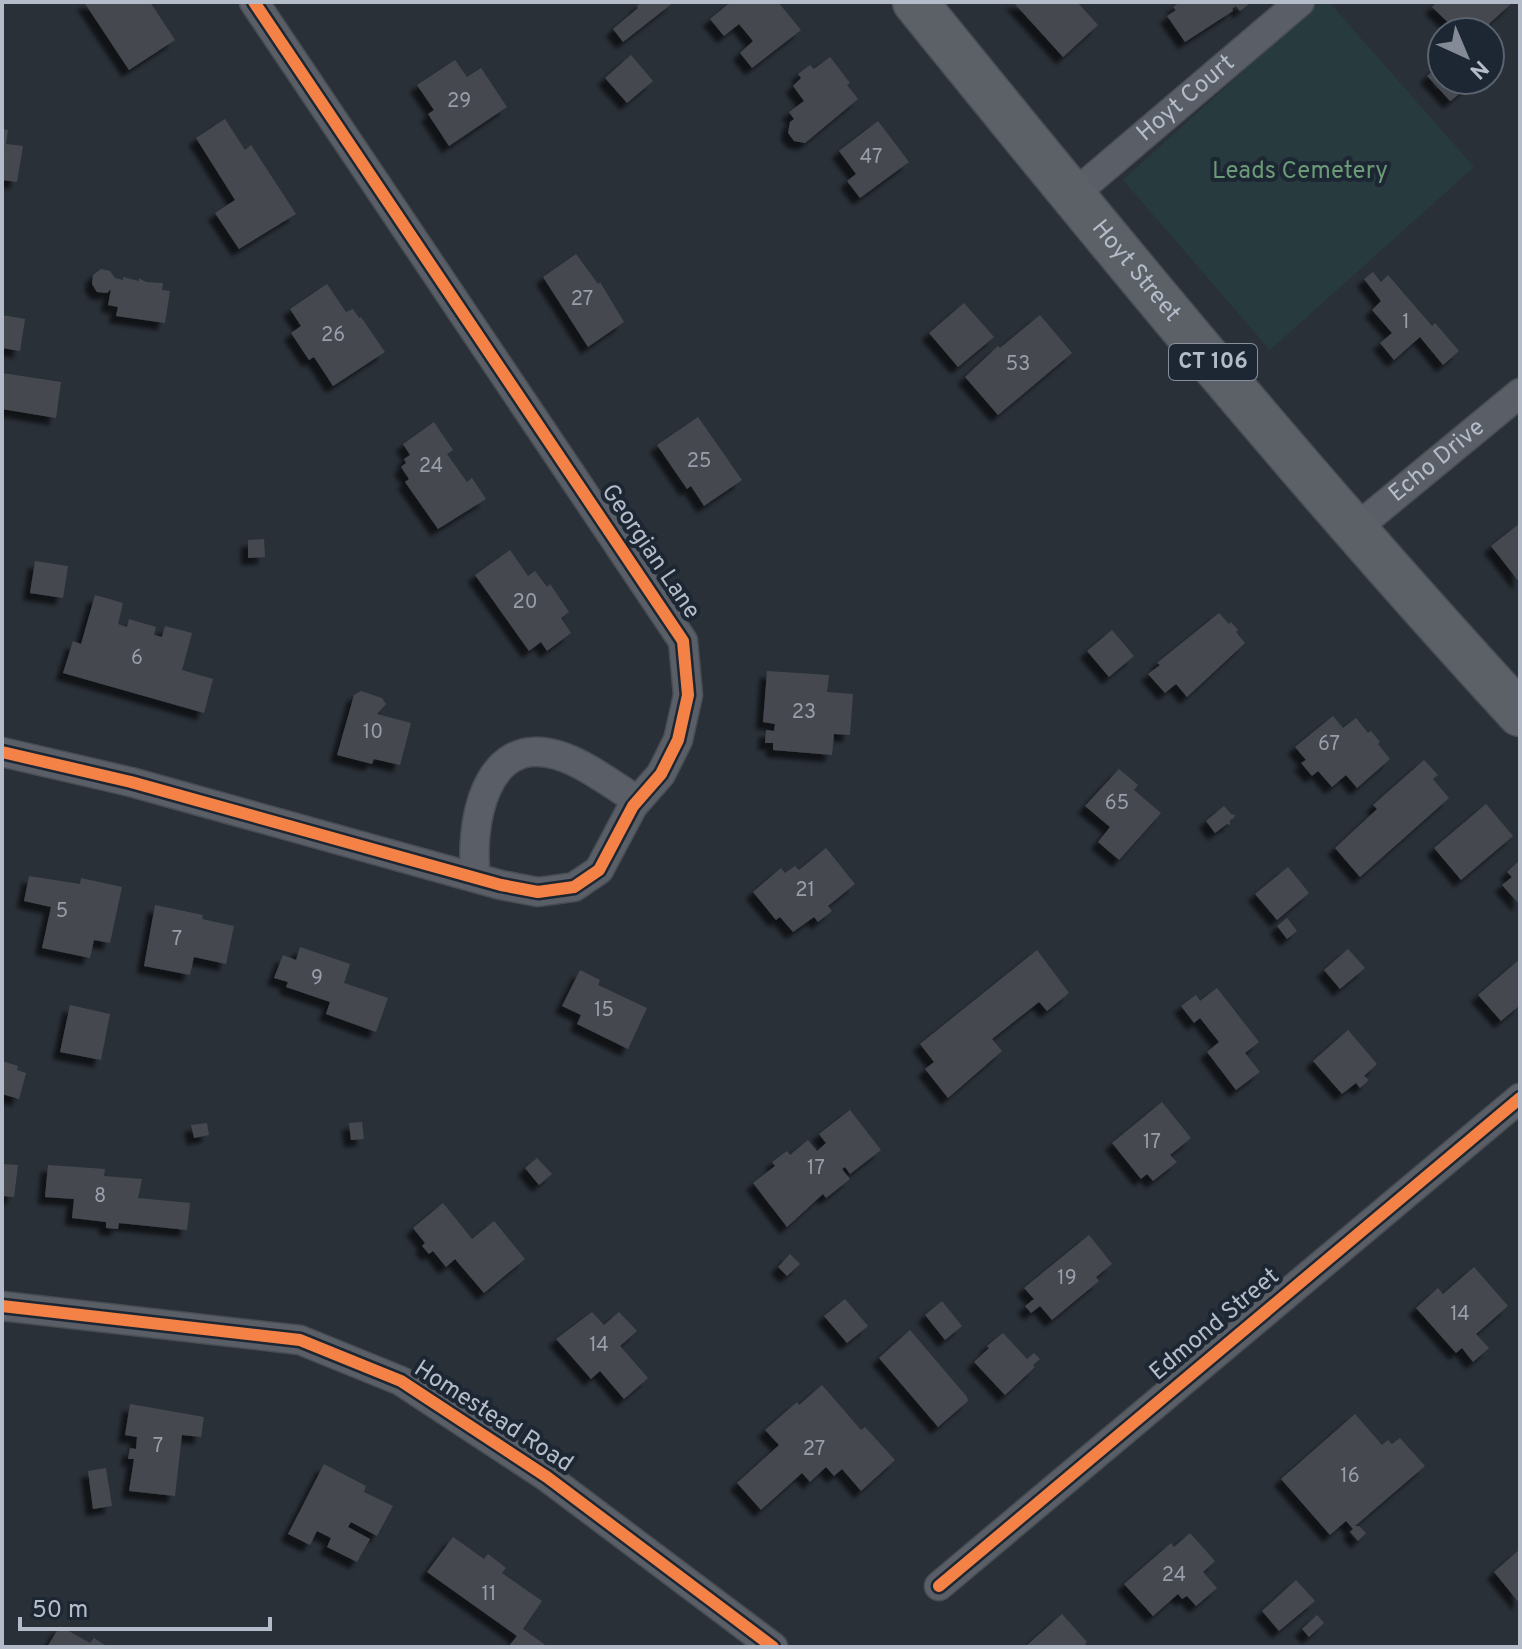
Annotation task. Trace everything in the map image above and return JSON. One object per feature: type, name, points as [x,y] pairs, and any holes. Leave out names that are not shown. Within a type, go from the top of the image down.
[{"type":"main road","name":"Hoyt Street","points":[[915,2],[1072,196],[1354,530],[1520,714]]},
{"type":"street","name":"Georgian Lane","points":[[2,752],[131,782],[476,878],[538,892],[574,887],[599,870],[637,800],[661,774],[678,740],[688,695],[683,641],[254,2]]},
{"type":"street","name":"Hoyt Court","points":[[1072,196],[1300,2]]},
{"type":"street","name":"Echo Drive","points":[[1354,530],[1520,393]]},
{"type":"street","points":[[476,878],[472,854],[482,795],[508,761],[538,752],[559,755],[637,800]]},
{"type":"street","name":"Edmond Street","points":[[939,1586],[1520,1098]]},
{"type":"street","name":"Homestead Road","points":[[2,1306],[300,1340],[401,1381],[547,1477],[773,1647]]},
{"type":"green space","name":"Leads Cemetery","points":[[1320,2],[1329,2],[1474,167],[1270,350],[1123,180]]},
{"type":"building","points":[[84,2],[150,2],[175,40],[129,70]]},
{"type":"building","points":[[642,2],[674,2],[623,42],[613,29]]},
{"type":"building","points":[[731,2],[778,2],[801,30],[752,68],[740,53],[753,41],[739,24],[724,36],[710,19]]},
{"type":"building","points":[[1013,2],[1077,2],[1098,25],[1063,57]]},
{"type":"building","points":[[1180,2],[1246,2],[1248,5],[1240,11],[1236,6],[1185,42],[1167,16],[1176,10],[1173,7]]},
{"type":"building","points":[[1437,2],[1513,2],[1498,16],[1441,16],[1432,7]]},
{"type":"building","points":[[631,55],[653,81],[627,103],[605,78]]},
{"type":"building","points":[[830,57],[858,99],[805,143],[794,141],[788,133],[790,122],[794,119],[789,112],[804,101],[793,86],[801,78],[798,74],[810,65],[814,69]]},
{"type":"building","points":[[455,60],[467,77],[481,68],[507,107],[449,146],[428,114],[434,110],[417,85]]},
{"type":"building","points":[[225,119],[245,150],[251,145],[296,214],[239,249],[215,213],[235,200],[196,138]]},
{"type":"building","points":[[878,121],[909,162],[860,198],[847,181],[856,174],[839,151]]},
{"type":"building","points":[[2,129],[8,130],[6,144],[23,146],[17,182],[2,180]]},
{"type":"building","points":[[576,254],[598,284],[600,282],[624,322],[588,347],[543,277]]},
{"type":"building","points":[[101,269],[123,280],[123,277],[139,281],[139,278],[146,282],[163,283],[162,290],[170,291],[165,323],[116,316],[118,307],[108,305],[111,289],[107,293],[97,292],[92,284],[93,275]]},
{"type":"building","points":[[1373,272],[1381,282],[1388,275],[1432,326],[1435,323],[1459,351],[1443,365],[1420,337],[1394,360],[1380,343],[1392,333],[1372,310],[1381,301],[1364,279]]},
{"type":"building","points":[[327,284],[346,312],[353,309],[361,317],[385,352],[333,386],[314,357],[309,360],[291,333],[301,326],[290,309]]},
{"type":"building","points":[[964,303],[994,337],[958,367],[929,333]]},
{"type":"building","points":[[2,315],[25,319],[20,351],[2,348]]},
{"type":"building","points":[[1040,315],[1072,353],[998,415],[965,377],[998,346],[1000,348]]},
{"type":"building","points":[[2,373],[61,382],[56,418],[2,409]]},
{"type":"building","points":[[698,417],[742,480],[704,506],[691,486],[687,489],[657,445]]},
{"type":"building","points":[[434,422],[453,450],[447,454],[467,482],[472,478],[486,499],[438,529],[405,482],[409,479],[401,467],[410,455],[403,444]]},
{"type":"building","points":[[1520,526],[1520,583],[1491,546]]},
{"type":"building","points":[[264,539],[265,557],[248,558],[248,540]]},
{"type":"building","points":[[510,550],[528,576],[535,571],[547,587],[550,584],[569,612],[561,618],[571,633],[547,651],[541,642],[529,651],[475,575]]},
{"type":"building","points":[[35,561],[68,566],[63,598],[30,593]]},
{"type":"building","points":[[95,595],[123,603],[118,624],[127,627],[129,619],[156,627],[154,635],[162,637],[165,626],[192,633],[182,670],[213,679],[204,713],[63,673],[73,641],[81,644]]},
{"type":"building","points":[[1219,613],[1238,630],[1236,632],[1245,643],[1187,697],[1176,684],[1165,693],[1148,674],[1160,665],[1157,663]]},
{"type":"building","points":[[1112,630],[1134,656],[1109,677],[1087,651]]},
{"type":"building","points":[[767,671],[829,675],[827,692],[853,694],[850,735],[834,734],[832,755],[773,750],[773,743],[765,743],[766,730],[774,731],[775,724],[763,722]]},
{"type":"building","points":[[361,691],[382,698],[386,704],[377,714],[411,723],[400,765],[374,759],[372,764],[337,755],[354,695]]},
{"type":"building","points":[[1333,716],[1343,728],[1356,718],[1368,733],[1371,731],[1390,759],[1357,788],[1346,775],[1332,787],[1318,771],[1312,776],[1301,763],[1306,760],[1295,747]]},
{"type":"building","points":[[1424,760],[1438,775],[1433,779],[1449,798],[1360,877],[1335,848],[1377,809],[1373,805]]},
{"type":"building","points":[[1119,769],[1138,785],[1134,790],[1161,813],[1119,860],[1098,842],[1110,827],[1085,806]]},
{"type":"building","points":[[1486,804],[1513,836],[1461,880],[1434,848]]},
{"type":"building","points":[[1224,806],[1235,815],[1234,818],[1230,820],[1230,825],[1215,833],[1206,821]]},
{"type":"building","points":[[826,848],[855,884],[828,906],[832,911],[818,922],[814,917],[793,932],[780,917],[776,920],[753,892],[781,868],[785,873],[795,866],[799,870]]},
{"type":"building","points":[[1520,860],[1520,905],[1502,885],[1512,877],[1507,872]]},
{"type":"building","points":[[1288,867],[1309,893],[1277,920],[1255,894]]},
{"type":"building","points":[[29,876],[80,884],[81,878],[122,887],[110,943],[94,940],[90,958],[42,948],[51,907],[24,901]]},
{"type":"building","points":[[155,905],[203,915],[202,919],[234,926],[226,964],[194,957],[190,975],[144,966]]},
{"type":"building","points":[[1287,918],[1297,931],[1287,939],[1277,926]]},
{"type":"building","points":[[300,947],[350,964],[344,983],[388,998],[376,1032],[326,1014],[330,1002],[286,987],[288,982],[274,978],[283,955],[296,960]]},
{"type":"building","points":[[1348,949],[1365,968],[1340,989],[1324,970]]},
{"type":"building","points":[[1037,950],[1069,993],[1047,1011],[1039,1002],[992,1039],[1002,1051],[948,1098],[925,1069],[934,1062],[920,1044]]},
{"type":"building","points":[[1520,959],[1520,1005],[1501,1021],[1478,995]]},
{"type":"building","points":[[580,970],[600,980],[598,985],[647,1008],[628,1049],[577,1024],[581,1015],[562,1006]]},
{"type":"building","points":[[1217,988],[1259,1042],[1245,1053],[1260,1072],[1236,1090],[1207,1052],[1219,1042],[1200,1018],[1194,1023],[1181,1006],[1196,995],[1200,1001]]},
{"type":"building","points":[[70,1005],[110,1014],[101,1060],[60,1052]]},
{"type":"building","points":[[1348,1030],[1377,1064],[1364,1076],[1369,1080],[1360,1088],[1356,1083],[1342,1094],[1313,1061]]},
{"type":"building","points":[[2,1061],[18,1066],[17,1070],[26,1073],[19,1099],[2,1094]]},
{"type":"building","points":[[1162,1102],[1191,1138],[1170,1155],[1177,1162],[1153,1181],[1147,1174],[1141,1179],[1112,1143]]},
{"type":"building","points":[[850,1110],[881,1150],[850,1174],[845,1167],[842,1169],[850,1179],[826,1198],[823,1194],[787,1227],[753,1183],[775,1166],[772,1162],[787,1151],[790,1155],[808,1140],[817,1151],[826,1143],[819,1134]]},
{"type":"building","points":[[362,1122],[364,1139],[351,1140],[349,1123]]},
{"type":"building","points":[[207,1123],[209,1135],[194,1138],[191,1125]]},
{"type":"building","points":[[537,1158],[552,1174],[539,1185],[525,1168]]},
{"type":"building","points":[[2,1164],[18,1165],[14,1197],[2,1196]]},
{"type":"building","points":[[48,1165],[105,1169],[104,1176],[142,1179],[138,1198],[190,1203],[187,1230],[119,1223],[118,1229],[106,1228],[106,1222],[72,1218],[74,1199],[45,1197]]},
{"type":"building","points":[[443,1203],[472,1239],[494,1221],[525,1259],[484,1293],[455,1259],[446,1267],[433,1251],[429,1254],[413,1228]]},
{"type":"building","points":[[1089,1235],[1112,1264],[1096,1277],[1099,1281],[1052,1320],[1040,1306],[1031,1313],[1025,1306],[1034,1299],[1024,1288]]},
{"type":"building","points":[[790,1254],[800,1264],[787,1276],[778,1267]]},
{"type":"building","points":[[1474,1267],[1508,1306],[1476,1334],[1489,1348],[1473,1362],[1462,1348],[1456,1353],[1416,1308],[1438,1288],[1443,1294]]},
{"type":"building","points":[[845,1299],[868,1326],[847,1343],[824,1316]]},
{"type":"building","points":[[942,1301],[962,1326],[945,1340],[925,1315]]},
{"type":"building","points":[[592,1312],[604,1325],[619,1312],[637,1331],[620,1346],[648,1378],[624,1399],[600,1371],[591,1379],[556,1339]]},
{"type":"building","points":[[910,1330],[967,1397],[968,1401],[938,1427],[879,1358]]},
{"type":"building","points":[[1003,1333],[1027,1359],[1034,1353],[1040,1359],[1005,1395],[974,1362]]},
{"type":"building","points":[[822,1385],[861,1430],[865,1427],[895,1460],[861,1491],[842,1469],[834,1476],[826,1467],[810,1482],[802,1473],[761,1510],[737,1483],[779,1445],[765,1430]]},
{"type":"building","points":[[130,1404],[204,1417],[201,1437],[182,1435],[175,1496],[129,1491],[134,1459],[128,1459],[130,1448],[136,1449],[137,1437],[125,1435]]},
{"type":"building","points":[[1355,1414],[1382,1445],[1388,1440],[1392,1444],[1400,1438],[1425,1466],[1355,1526],[1366,1533],[1358,1541],[1346,1521],[1330,1535],[1281,1479]]},
{"type":"building","points":[[324,1464],[366,1486],[364,1492],[393,1506],[377,1536],[351,1522],[348,1527],[370,1539],[357,1562],[327,1547],[331,1538],[317,1531],[310,1545],[288,1534]]},
{"type":"building","points":[[106,1468],[112,1506],[93,1509],[88,1471]]},
{"type":"building","points":[[1190,1533],[1215,1561],[1203,1572],[1217,1588],[1196,1606],[1187,1596],[1182,1599],[1178,1594],[1153,1616],[1124,1584],[1171,1543],[1174,1547]]},
{"type":"building","points":[[453,1537],[484,1559],[488,1554],[506,1568],[502,1573],[542,1601],[523,1629],[548,1647],[508,1647],[517,1636],[427,1572]]},
{"type":"building","points":[[1520,1549],[1520,1604],[1494,1572]]},
{"type":"building","points":[[1296,1580],[1315,1601],[1279,1631],[1262,1611]]},
{"type":"building","points":[[1062,1614],[1088,1647],[1025,1647]]},
{"type":"building","points":[[1317,1615],[1324,1623],[1309,1637],[1302,1629]]},
{"type":"building","points":[[60,1626],[90,1643],[94,1638],[108,1647],[47,1647]]},
{"type":"cycle path","points":[[2,752],[131,782],[501,885],[538,892],[574,887],[599,870],[633,806],[661,774],[678,740],[688,695],[683,641],[254,2]]},
{"type":"cycle path","points":[[939,1586],[1520,1098]]},
{"type":"cycle path","points":[[2,1306],[300,1340],[401,1381],[547,1477],[773,1647]]}]
